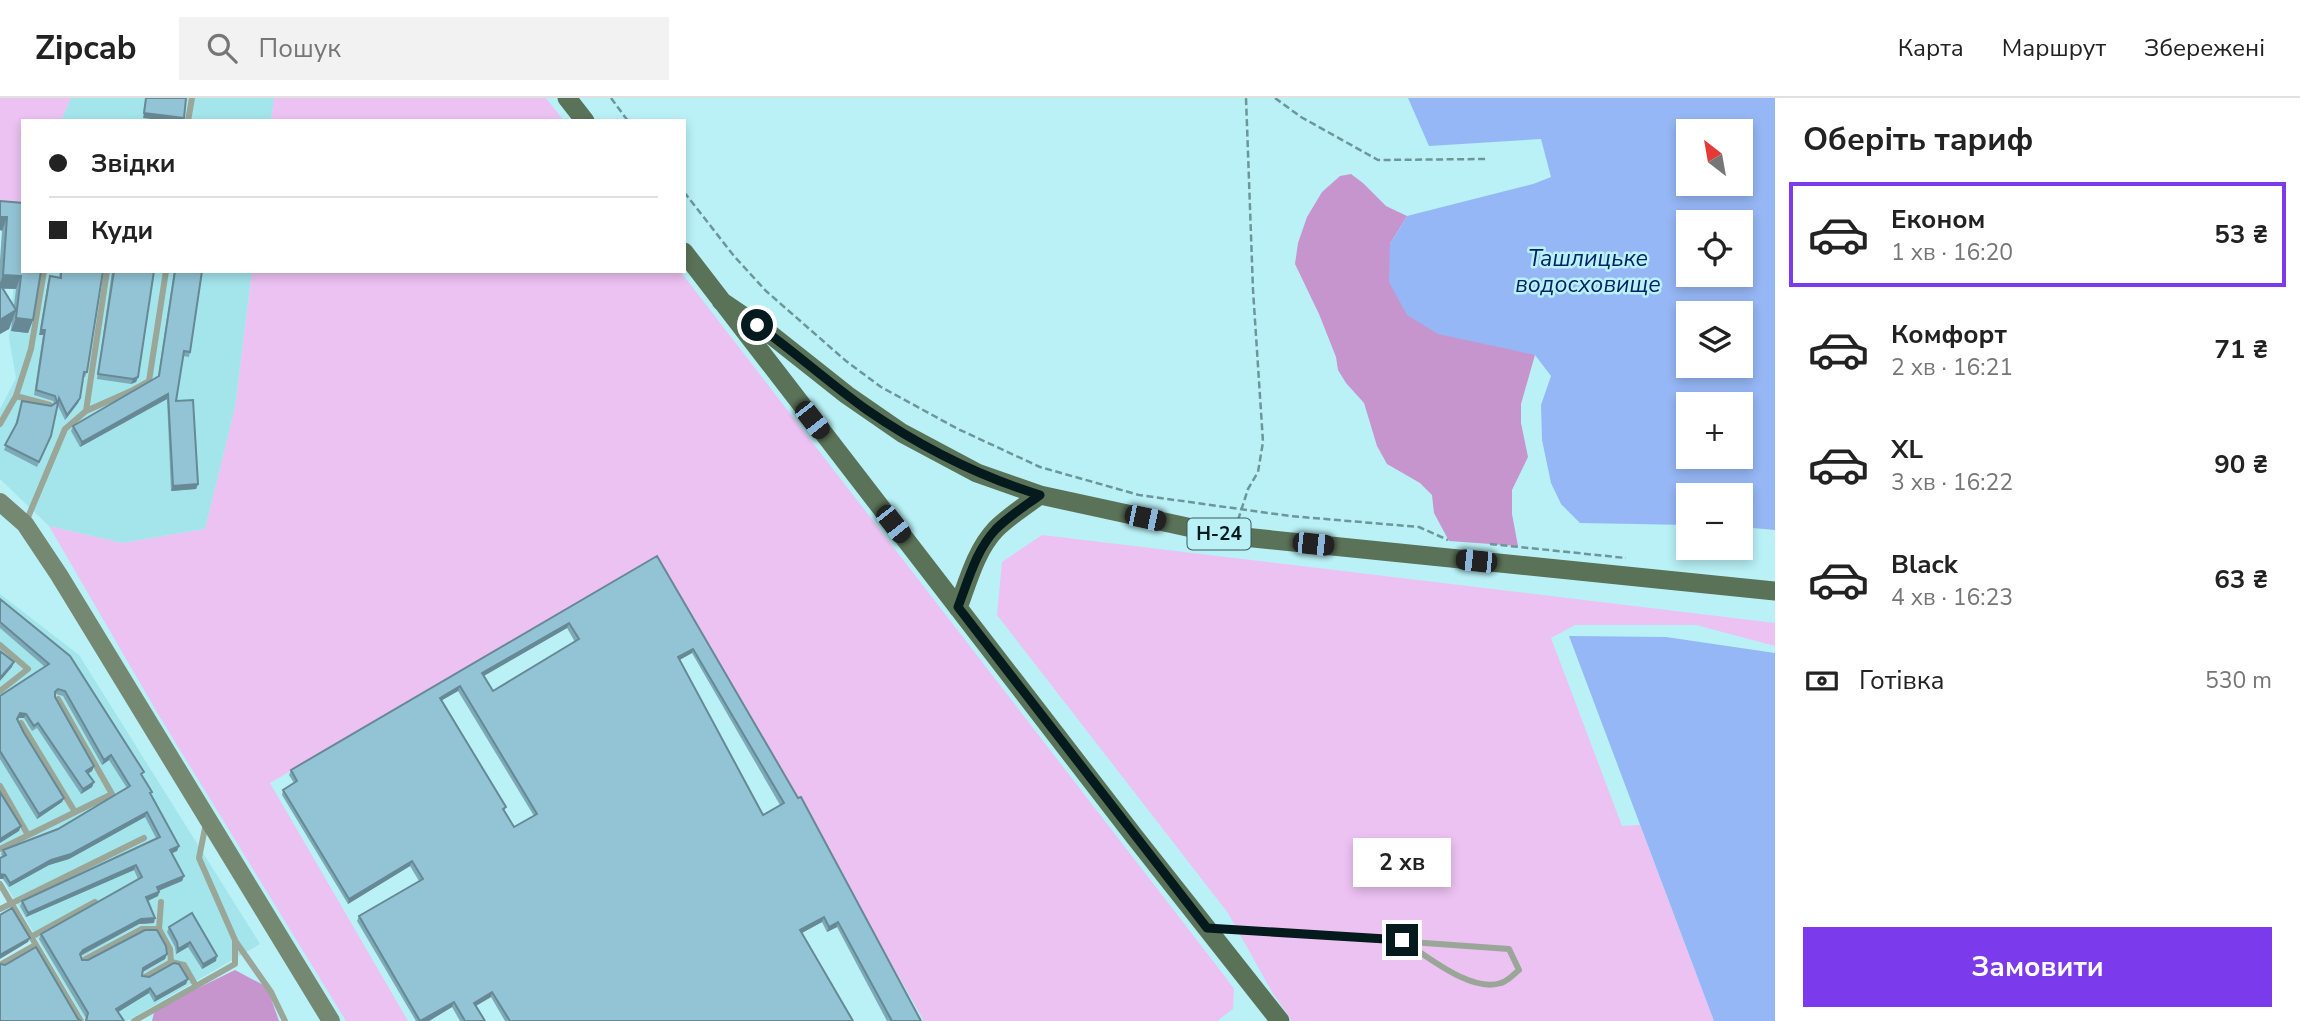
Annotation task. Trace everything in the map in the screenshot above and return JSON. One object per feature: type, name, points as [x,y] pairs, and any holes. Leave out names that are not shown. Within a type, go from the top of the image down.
[{"type":"main road","points":[[568,98],[584,119]]},
{"type":"main road","name":"Н-24","points":[[686,255],[721,302],[770,334],[847,395],[902,433],[977,472],[1040,495],[1232,536],[1775,591]]},
{"type":"main road","points":[[721,302],[1280,1021]]},
{"type":"main road","points":[[958,607],[971,572],[992,534],[1040,495]]},
{"type":"street","points":[[0,502],[25,524],[331,1021]]},
{"type":"lane","points":[[188,119],[192,98]]},
{"type":"lane","points":[[0,424],[16,396],[31,349],[44,273]]},
{"type":"lane","points":[[86,411],[107,273]]},
{"type":"lane","points":[[25,524],[65,429],[86,411],[149,381],[166,273]]},
{"type":"lane","points":[[16,396],[50,405]]},
{"type":"lane","points":[[0,645],[28,669],[0,691]]},
{"type":"lane","points":[[0,849],[111,794],[58,699]]},
{"type":"lane","points":[[21,723],[75,812]]},
{"type":"lane","points":[[0,786],[28,835]]},
{"type":"lane","points":[[207,817],[199,858],[235,940],[271,992],[285,1021]]},
{"type":"lane","points":[[0,909],[144,838]]},
{"type":"lane","points":[[0,884],[81,1021]]},
{"type":"lane","points":[[31,937],[95,902]]},
{"type":"lane","points":[[162,902],[159,929],[170,949],[171,962]]},
{"type":"lane","points":[[1207,928],[1402,940],[1509,949],[1519,970],[1504,983],[1482,986],[1456,974],[1402,940]]},
{"type":"lane","points":[[84,960],[142,929],[159,929]]},
{"type":"lane","points":[[134,1021],[235,964],[235,940]]},
{"type":"lane","points":[[0,965],[35,945]]},
{"type":"lane","points":[[145,977],[171,962],[184,965],[196,986]]},
{"type":"path","points":[[611,98],[627,119]]},
{"type":"path","points":[[1232,536],[1248,489],[1258,472],[1264,442],[1253,290],[1246,98]]},
{"type":"path","points":[[1275,98],[1301,117],[1378,160],[1486,159]]},
{"type":"path","points":[[686,195],[734,256],[766,290],[846,361],[881,387],[958,429],[1040,467],[1139,495],[1241,509],[1419,527],[1449,541]]},
{"type":"path","points":[[1485,544],[1626,558]]},
{"type":"shaded area","points":[[0,98],[71,98],[62,119],[21,119],[21,205],[0,215]]},
{"type":"shaded area","points":[[71,98],[274,98],[271,119],[62,119]]},
{"type":"shaded area","points":[[274,98],[546,98],[562,119],[271,119]]},
{"type":"shaded area","points":[[1351,174],[1386,206],[1407,216],[1390,244],[1535,355],[1521,404],[1521,423],[1528,457],[1512,490],[1512,514],[1518,546],[1449,541],[1434,513],[1432,495],[1420,483],[1387,464],[1377,446],[1364,403],[1338,370],[1336,357],[1319,314],[1295,264],[1298,243],[1307,217],[1322,192],[1340,176]]},
{"type":"shaded area","points":[[20,216],[21,273],[252,273],[235,408],[205,529],[122,543],[49,526],[0,479],[0,409],[16,378],[9,338]]},
{"type":"shaded area","points":[[252,273],[682,273],[1223,974],[1234,989],[1233,1009],[1217,1021],[924,1021],[804,810],[655,558],[270,783],[408,1021],[346,1021],[158,714],[49,526],[122,543],[205,529],[235,408]]},
{"type":"shaded area","points":[[1042,535],[1775,623],[1775,646],[1696,625],[1575,625],[1551,638],[1622,826],[1640,825],[1714,1021],[1292,1021],[1272,992],[1228,913],[997,615],[1002,562]]},
{"type":"shaded area","points":[[0,594],[79,655],[260,944],[127,1021],[85,1021],[0,875]]},
{"type":"shaded area","points":[[235,970],[267,987],[279,1021],[152,1021],[155,1009]]},
{"type":"water","name":"Ташлицьке водосховище","points":[[1408,98],[1775,98],[1775,530],[1753,528],[1753,483],[1676,483],[1676,525],[1580,523],[1561,504],[1551,483],[1542,440],[1541,405],[1551,376],[1535,355],[1438,334],[1407,315],[1389,282],[1390,244],[1407,216],[1551,177],[1541,139],[1429,146]]},
{"type":"water","points":[[1569,636],[1666,637],[1775,653],[1775,1021],[1714,1021]]},
{"type":"building","points":[[146,98],[186,98],[184,118],[144,113]]},
{"type":"building","points":[[0,201],[21,203],[21,273],[41,273],[33,320],[16,318],[21,276],[3,275],[7,217],[0,217]]},
{"type":"building","points":[[61,273],[103,273],[87,372],[84,372],[80,398],[67,415],[59,398],[51,436],[39,462],[5,445],[17,423],[22,401],[51,406],[57,402],[55,396],[36,390],[45,330],[41,330],[50,276],[61,278]]},
{"type":"building","points":[[114,273],[154,273],[138,377],[133,379],[98,374]]},
{"type":"building","points":[[175,273],[202,273],[190,352],[184,351],[176,401],[193,400],[198,484],[173,486],[168,394],[82,442],[73,426],[159,376]]},
{"type":"building","points":[[0,284],[16,310],[0,320]]},
{"type":"building","points":[[657,556],[798,798],[801,797],[921,1021],[892,1021],[838,922],[829,927],[824,917],[800,930],[853,1021],[510,1021],[492,992],[474,1003],[485,1021],[465,1021],[454,1002],[420,1021],[359,916],[423,879],[412,861],[349,899],[283,790],[297,781],[291,770]],"holes":[[[569,623],[579,639],[493,691],[482,673]],[[693,649],[784,803],[763,815],[678,657]],[[460,686],[537,814],[514,827],[503,809],[506,807],[440,698]]]},
{"type":"building","points":[[0,599],[70,656],[144,772],[141,774],[179,846],[170,850],[184,876],[157,887],[159,892],[146,897],[155,918],[141,919],[80,954],[82,960],[88,960],[145,930],[157,930],[166,946],[167,954],[143,968],[142,976],[149,977],[174,963],[179,964],[188,979],[156,997],[150,988],[116,1009],[124,1021],[86,1021],[88,1013],[41,934],[142,877],[136,865],[28,913],[22,901],[160,837],[147,812],[71,854],[51,860],[10,883],[5,875],[0,874],[0,858],[6,855],[3,850],[58,829],[130,786],[111,755],[104,760],[65,691],[58,689],[55,697],[94,766],[86,771],[94,782],[83,789],[38,723],[34,726],[26,714],[20,713],[17,719],[24,733],[64,798],[39,814],[0,751],[0,696],[49,664],[0,622]]},
{"type":"building","points":[[0,651],[14,662],[0,678]]},
{"type":"building","points":[[0,792],[21,826],[0,839]]},
{"type":"building","points":[[12,908],[30,938],[0,955],[0,915]]},
{"type":"building","points":[[192,913],[217,956],[203,964],[190,942],[178,949],[169,927]]},
{"type":"building","points":[[36,947],[81,1021],[0,1021],[0,964],[5,965]]},
{"type":"route","points":[[757,325],[867,410],[902,433],[977,472],[1040,495],[998,527],[986,541],[958,607],[1207,928],[1402,940]]}]
